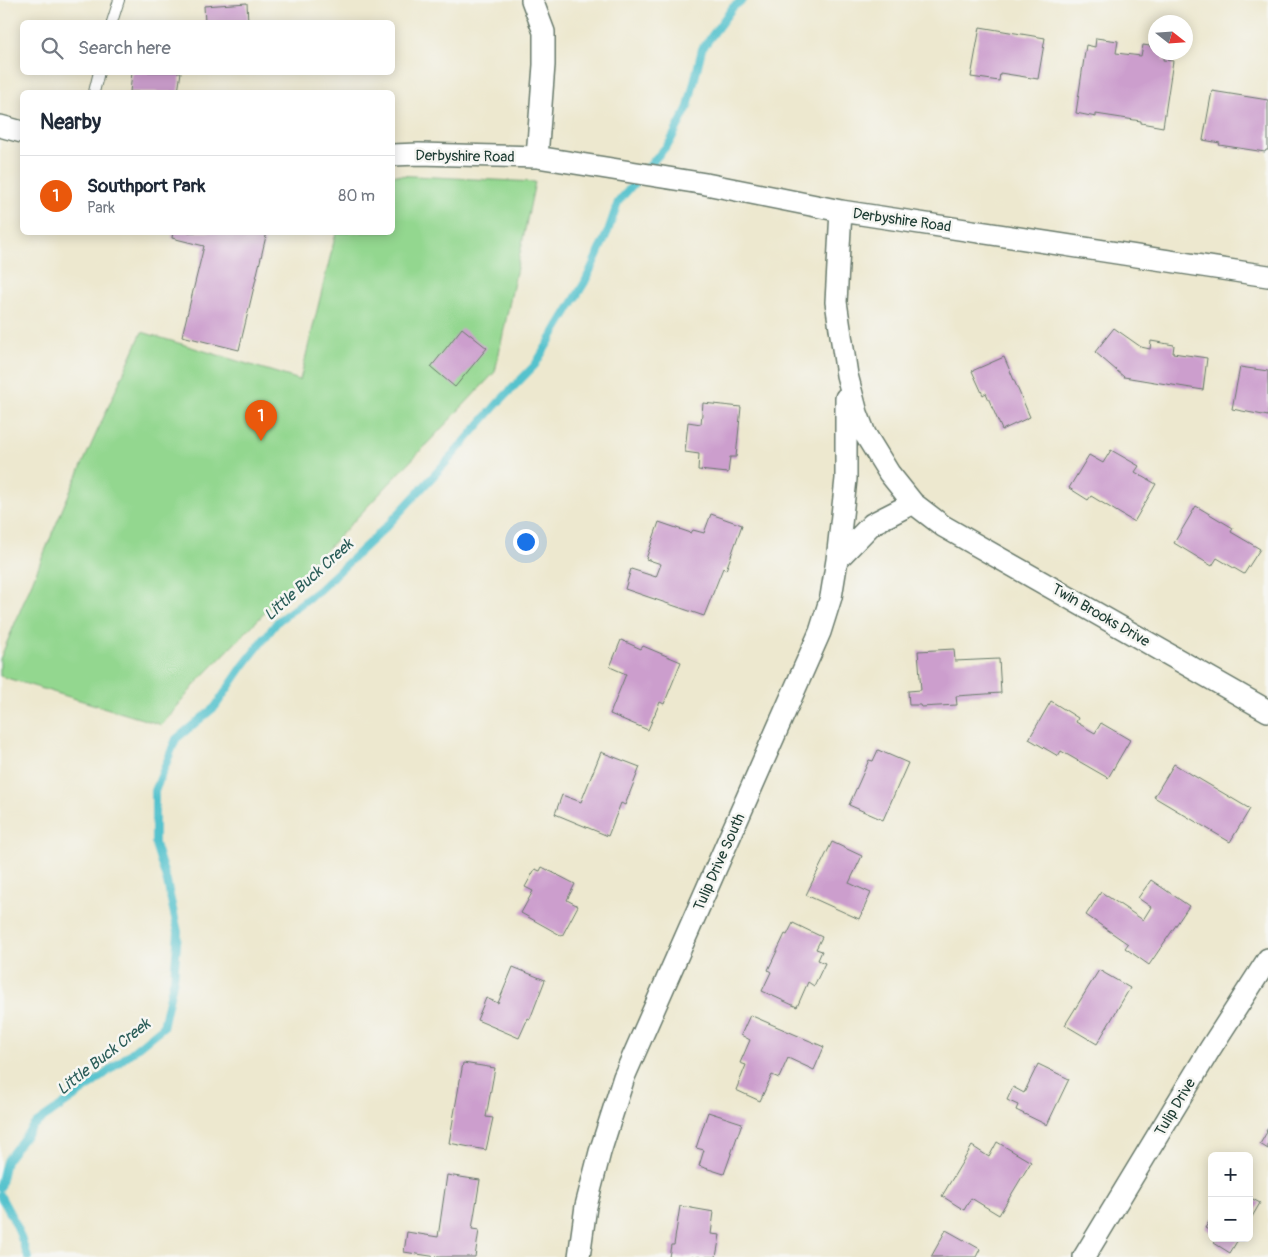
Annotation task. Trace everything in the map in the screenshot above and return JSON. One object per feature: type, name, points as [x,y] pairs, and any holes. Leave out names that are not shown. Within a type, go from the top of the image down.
[{"type":"street","name":"Derbyshire Road","points":[[532,0],[544,32],[537,157]]},
{"type":"street","points":[[0,126],[20,131]]},
{"type":"street","name":"Derbyshire Road","points":[[395,155],[446,154],[537,157],[590,167],[706,184],[841,211],[1268,276]]},
{"type":"street","points":[[837,560],[872,524],[912,502],[885,466],[866,434],[857,413],[847,375],[836,302],[841,211]]},
{"type":"street","name":"Tulip Drive South","points":[[579,1257],[586,1206],[600,1152],[624,1077],[820,632],[831,597],[836,577],[846,478],[847,375]]},
{"type":"street","name":"Twin Brooks Drive","points":[[912,502],[934,520],[1268,711]]},
{"type":"street","name":"Tulip Drive","points":[[1084,1257],[1210,1049],[1268,959]]},
{"type":"lane","points":[[113,20],[119,0]]},
{"type":"lane","points":[[94,90],[98,75]]},
{"type":"green space","points":[[395,175],[535,182],[495,372],[332,544],[198,681],[162,725],[0,676],[0,659],[65,503],[142,332],[300,380],[336,235],[395,235]]},
{"type":"building","points":[[247,3],[248,20],[205,20],[204,6]]},
{"type":"building","points":[[980,27],[1045,38],[1038,79],[1000,73],[999,81],[971,77]]},
{"type":"building","points":[[1096,38],[1118,41],[1116,53],[1141,56],[1143,45],[1148,46],[1148,60],[1173,61],[1163,127],[1141,123],[1141,121],[1096,114],[1096,117],[1076,113],[1086,45],[1095,47]]},
{"type":"building","points":[[132,75],[181,75],[178,90],[130,90]]},
{"type":"building","points":[[1212,91],[1268,100],[1268,150],[1265,152],[1219,145],[1220,143],[1203,140]]},
{"type":"building","points":[[172,235],[266,235],[239,350],[182,336],[204,246],[172,238]]},
{"type":"building","points":[[462,328],[487,348],[455,387],[431,367]]},
{"type":"building","points":[[1114,328],[1141,347],[1150,349],[1151,341],[1174,345],[1173,353],[1207,358],[1203,390],[1124,377],[1095,352]]},
{"type":"building","points":[[1004,357],[1030,417],[1002,430],[986,393],[983,395],[972,371]]},
{"type":"building","points":[[1240,367],[1268,371],[1268,416],[1232,409]]},
{"type":"building","points":[[703,403],[741,407],[736,457],[730,457],[728,473],[698,470],[699,454],[685,452],[688,422],[701,424]]},
{"type":"building","points":[[1111,450],[1139,466],[1135,472],[1156,484],[1134,522],[1091,496],[1088,500],[1069,488],[1089,455],[1103,463]]},
{"type":"building","points":[[1196,506],[1233,528],[1231,532],[1260,549],[1244,574],[1217,558],[1212,566],[1174,543]]},
{"type":"building","points":[[711,514],[742,525],[726,570],[723,568],[704,616],[625,589],[631,569],[656,577],[661,564],[646,559],[659,522],[691,533],[693,530],[704,533]]},
{"type":"building","points":[[621,640],[641,649],[643,646],[681,662],[664,704],[660,702],[648,730],[610,714],[626,674],[610,667]]},
{"type":"building","points":[[954,649],[955,661],[999,659],[1001,693],[956,696],[957,705],[921,707],[920,705],[909,705],[908,691],[921,690],[918,651]]},
{"type":"building","points":[[1051,701],[1078,718],[1076,722],[1095,733],[1101,723],[1130,740],[1108,778],[1061,751],[1058,756],[1029,739]]},
{"type":"building","points":[[878,750],[908,763],[883,820],[849,805],[869,760],[873,761]]},
{"type":"building","points":[[601,752],[640,767],[625,805],[621,803],[608,836],[555,814],[562,795],[581,802]]},
{"type":"building","points":[[1174,764],[1250,809],[1230,842],[1154,797]]},
{"type":"building","points":[[832,842],[862,856],[849,883],[871,893],[859,919],[806,895]]},
{"type":"building","points":[[542,867],[575,884],[567,900],[578,906],[562,936],[521,913],[533,891],[525,887],[535,869],[540,871]]},
{"type":"building","points":[[1151,880],[1189,906],[1149,965],[1125,948],[1128,944],[1086,915],[1101,892],[1143,920],[1151,907],[1138,898]]},
{"type":"building","points":[[793,923],[822,937],[816,949],[822,951],[818,960],[825,963],[814,986],[808,982],[797,1007],[762,991],[771,972],[768,970],[785,934],[787,935]]},
{"type":"building","points":[[513,967],[545,980],[530,1019],[528,1018],[519,1038],[477,1020],[486,998],[498,1003]]},
{"type":"building","points":[[1099,970],[1130,988],[1097,1044],[1065,1025]]},
{"type":"building","points":[[750,1015],[824,1047],[814,1070],[788,1058],[779,1078],[772,1075],[760,1101],[736,1090],[746,1065],[740,1063],[750,1040],[741,1035]]},
{"type":"building","points":[[463,1063],[495,1068],[486,1117],[493,1118],[486,1150],[449,1143]]},
{"type":"building","points":[[1038,1064],[1069,1079],[1047,1125],[1016,1110],[1018,1105],[1007,1100],[1013,1087],[1024,1093]]},
{"type":"building","points":[[708,1112],[742,1123],[724,1174],[699,1166],[704,1150],[696,1148]]},
{"type":"building","points":[[1268,1128],[1268,1149],[1260,1144]]},
{"type":"building","points":[[997,1142],[1031,1162],[999,1215],[971,1198],[964,1210],[942,1196],[972,1146],[989,1157]]},
{"type":"building","points":[[447,1175],[480,1180],[472,1229],[479,1230],[475,1257],[437,1257],[404,1252],[407,1232],[438,1237]]},
{"type":"building","points":[[1253,1199],[1260,1203],[1253,1215]]},
{"type":"building","points":[[680,1206],[714,1212],[711,1234],[720,1235],[716,1257],[669,1257],[671,1245],[674,1245]]},
{"type":"building","points":[[946,1230],[980,1249],[976,1257],[931,1257]]},
{"type":"building","points":[[1215,1242],[1237,1242],[1230,1253]]},
{"type":"waterway","name":"Little Buck Creek","points":[[0,1187],[6,1161],[34,1125],[90,1086],[163,1027],[174,978],[178,932],[167,882],[155,844],[155,791],[176,739],[215,707],[243,666],[278,621],[319,590],[387,526],[497,404],[535,365],[585,282],[608,231],[618,202],[670,142],[688,107],[702,49],[733,7],[743,0]]},
{"type":"waterway","name":"Little Buck Creek","points":[[0,1195],[16,1224],[28,1257]]},
{"type":"place","name":"Southport Park","points":[[261,441]]}]
